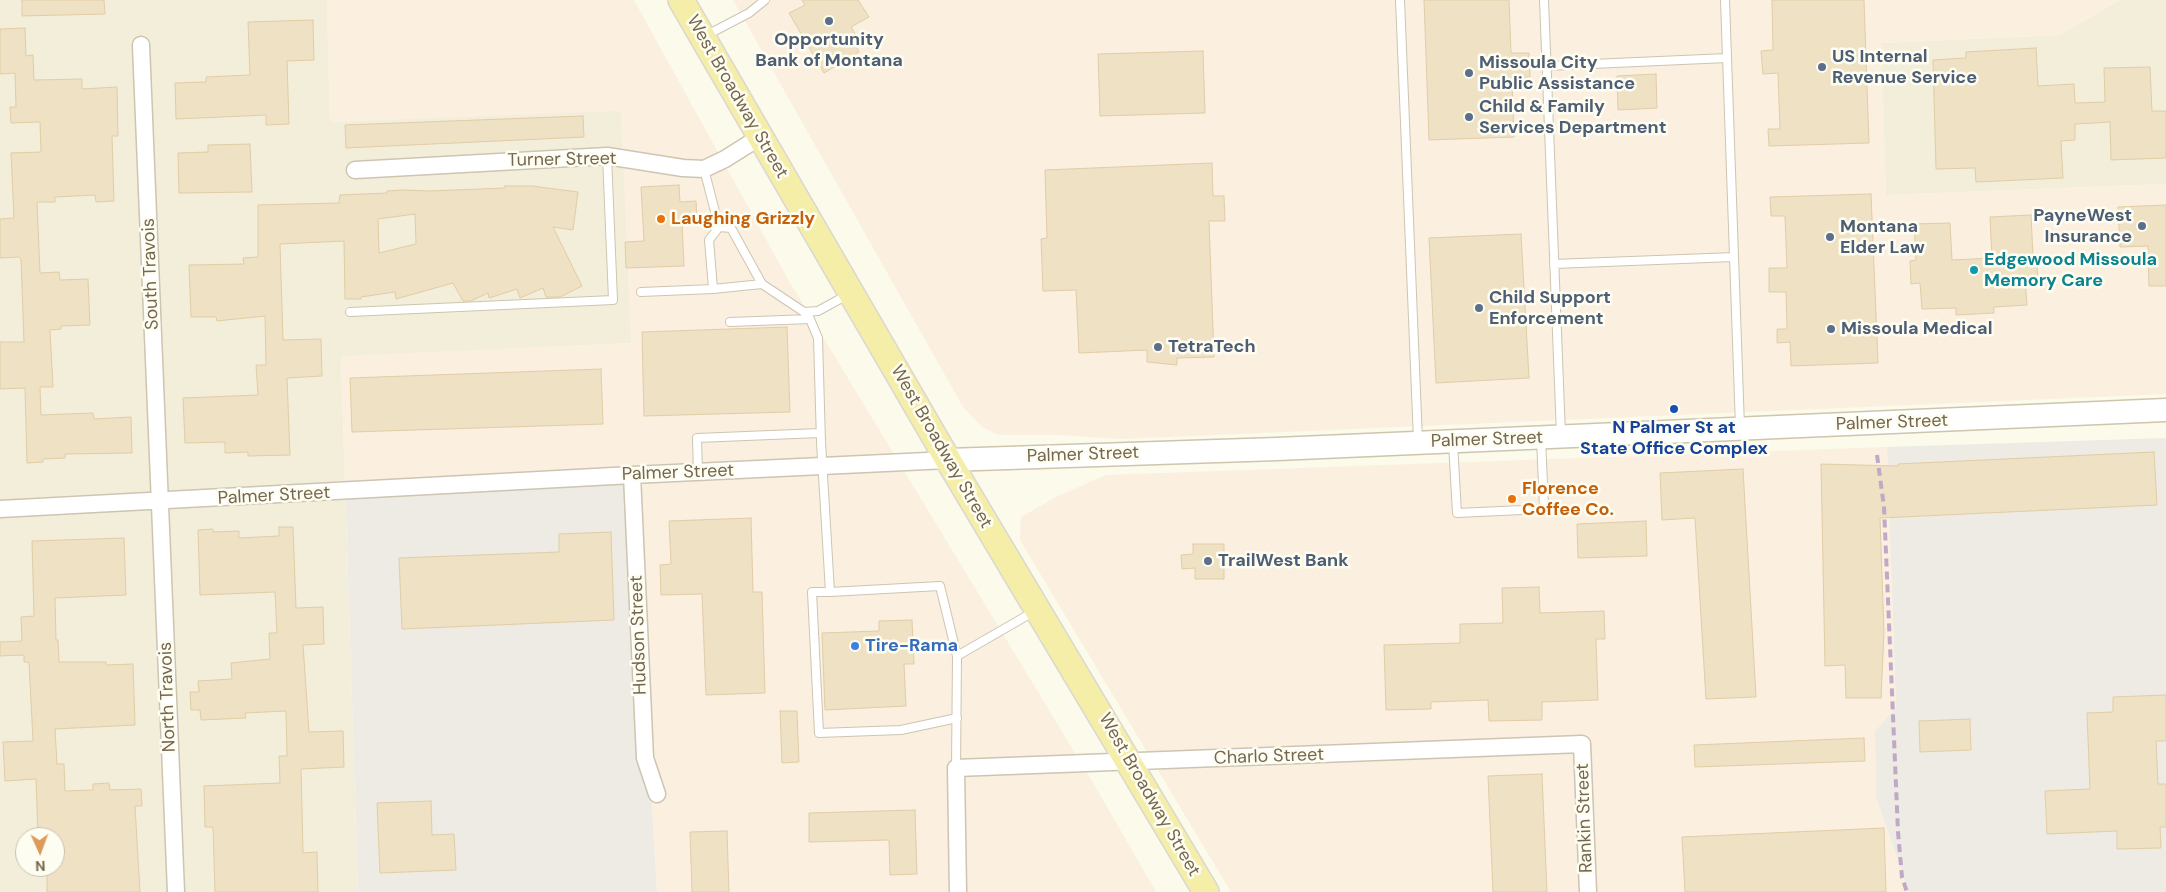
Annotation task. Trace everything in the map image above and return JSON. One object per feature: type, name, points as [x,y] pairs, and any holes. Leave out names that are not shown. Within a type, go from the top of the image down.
[{"type":"main road","name":"West Broadway Street","points":[[681,0],[948,460],[1131,763],[1200,890]]},
{"type":"street","name":"South Travois","points":[[141,45],[160,502]]},
{"type":"street","name":"Turner Street","points":[[355,170],[607,156],[683,168],[704,169],[725,159],[760,137]]},
{"type":"street","name":"Palmer Street","points":[[0,509],[160,502],[632,474],[2166,410]]},
{"type":"street","name":"Hudson Street","points":[[632,474],[646,758],[657,794]]},
{"type":"street","name":"North Travois","points":[[160,502],[176,892]]},
{"type":"street","name":"Charlo Street","points":[[956,768],[1131,763],[1582,744]]},
{"type":"street","name":"Rankin Street","points":[[1582,744],[1588,892]]},
{"type":"street","points":[[956,768],[958,892]]},
{"type":"lane","points":[[703,38],[749,13],[765,0]]},
{"type":"lane","points":[[1400,0],[1418,442]]},
{"type":"lane","points":[[1453,441],[1457,513],[1544,509],[1551,437],[1554,264],[1544,0]]},
{"type":"lane","points":[[1725,0],[1740,429]]},
{"type":"lane","points":[[1547,66],[1727,58]]},
{"type":"lane","points":[[350,312],[613,300],[607,156]]},
{"type":"lane","points":[[704,169],[719,227]]},
{"type":"lane","points":[[719,227],[731,228],[762,284],[807,316],[818,338],[820,433],[830,592]]},
{"type":"lane","points":[[713,289],[709,240],[719,227]]},
{"type":"lane","points":[[1554,264],[1734,257]]},
{"type":"lane","points":[[642,292],[713,289],[762,284]]},
{"type":"lane","points":[[730,322],[807,316],[851,293]]},
{"type":"lane","points":[[698,472],[697,438],[820,433]]},
{"type":"lane","points":[[956,768],[957,718],[957,656],[940,586],[812,592],[819,733],[900,730],[957,718]]},
{"type":"lane","points":[[957,656],[1038,609]]},
{"type":"shaded area","points":[[0,0],[327,0],[330,122],[621,109],[632,343],[341,357],[358,892],[0,892]]},
{"type":"shaded area","points":[[327,0],[634,0],[789,281],[1095,786],[1156,892],[657,892],[632,475],[345,480],[341,356],[631,343],[621,111],[330,122]]},
{"type":"shaded area","points":[[733,0],[2120,0],[2059,35],[1881,43],[1886,195],[2166,184],[2166,394],[1122,439],[1059,435],[999,435],[982,427],[963,407]]},
{"type":"shaded area","points":[[2120,0],[2166,0],[2166,184],[1886,195],[1881,43],[2059,35]]},
{"type":"shaded area","points":[[2166,438],[2166,892],[1909,892],[1876,797],[1875,731],[1896,707],[1887,447]]},
{"type":"shaded area","points":[[1887,447],[1896,707],[1875,731],[1876,797],[1909,892],[1231,892],[1020,540],[1021,517],[1056,497],[1106,475]]},
{"type":"shaded area","points":[[632,475],[657,892],[358,892],[345,480]]},
{"type":"building","points":[[22,0],[104,0],[105,14],[22,16]]},
{"type":"building","points":[[802,0],[858,0],[869,17],[851,27],[861,43],[856,46],[859,52],[824,73],[789,13],[805,5]]},
{"type":"building","points":[[1424,0],[1509,0],[1511,53],[1529,53],[1530,77],[1512,78],[1514,137],[1429,140]]},
{"type":"building","points":[[1772,0],[1864,0],[1869,143],[1769,146],[1768,129],[1780,129],[1778,73],[1763,74],[1761,51],[1773,50]]},
{"type":"building","points":[[313,20],[314,60],[287,61],[289,124],[266,125],[266,115],[176,119],[175,83],[206,82],[206,77],[250,75],[248,22]]},
{"type":"building","points":[[25,28],[26,56],[33,55],[34,80],[82,79],[82,89],[117,87],[118,136],[112,136],[114,201],[96,202],[95,195],[55,197],[55,202],[37,202],[40,273],[59,272],[60,280],[88,279],[90,325],[61,326],[61,329],[50,330],[53,387],[40,387],[41,415],[93,413],[94,419],[131,417],[132,453],[65,454],[65,458],[43,459],[43,462],[27,463],[25,388],[0,389],[0,342],[24,342],[21,259],[19,257],[0,258],[0,219],[14,218],[11,153],[41,152],[40,122],[11,123],[10,107],[16,107],[15,73],[0,74],[0,29]]},
{"type":"building","points":[[2036,48],[2038,86],[2074,84],[2075,103],[2105,102],[2104,68],[2150,67],[2152,111],[2166,111],[2166,158],[2111,160],[2110,122],[2075,124],[2075,140],[2061,141],[2063,178],[1976,182],[1975,168],[1936,169],[1933,60],[1966,58],[1966,52]]},
{"type":"building","points":[[1203,51],[1205,113],[1100,116],[1098,54]]},
{"type":"building","points":[[1656,74],[1657,108],[1618,110],[1617,76]]},
{"type":"building","points":[[583,116],[584,137],[346,148],[345,125]]},
{"type":"building","points":[[250,144],[252,192],[179,193],[178,153],[208,152],[208,145]]},
{"type":"building","points":[[1212,163],[1213,196],[1224,196],[1225,221],[1209,221],[1214,357],[1177,358],[1177,365],[1147,362],[1147,350],[1079,353],[1076,290],[1043,291],[1041,239],[1047,238],[1045,170]]},
{"type":"building","points":[[679,185],[680,202],[696,201],[697,222],[682,222],[684,266],[626,268],[625,242],[644,241],[641,187]]},
{"type":"building","points":[[505,186],[532,186],[578,192],[573,230],[553,227],[582,286],[560,297],[546,297],[543,288],[520,298],[517,289],[489,298],[488,293],[471,301],[463,301],[453,283],[396,299],[395,292],[361,297],[361,299],[345,299],[344,241],[280,244],[283,340],[321,339],[322,376],[287,378],[290,455],[248,456],[248,452],[225,453],[225,442],[185,443],[183,398],[258,395],[256,365],[266,365],[265,316],[217,321],[216,317],[191,317],[189,265],[244,264],[243,258],[258,257],[258,205],[339,203],[340,195],[387,193],[387,191],[504,188]],"holes":[[[415,214],[416,244],[379,253],[378,219]]]},
{"type":"building","points":[[1871,194],[1878,363],[1791,366],[1790,342],[1777,343],[1777,329],[1787,329],[1786,292],[1769,292],[1769,268],[1787,268],[1785,216],[1771,216],[1770,197]]},
{"type":"building","name":"PayneWest Insurance","points":[[2166,205],[2166,286],[2149,286],[2148,246],[2120,247],[2118,207]]},
{"type":"building","name":"Edgewood Missoula Memory Care","points":[[2031,215],[2033,256],[2036,255],[2038,279],[2025,280],[2027,305],[1994,307],[1994,313],[1956,315],[1956,308],[1922,309],[1920,283],[1911,284],[1910,261],[1916,260],[1914,224],[1950,223],[1952,260],[1992,258],[1990,217]]},
{"type":"building","points":[[1521,234],[1529,378],[1436,383],[1429,238]]},
{"type":"building","points":[[787,327],[790,412],[644,416],[642,332]]},
{"type":"building","points":[[601,369],[603,424],[352,432],[350,378]]},
{"type":"building","points":[[2154,452],[2157,505],[1880,518],[1884,632],[1881,698],[1846,698],[1845,665],[1825,666],[1821,464],[1898,466],[1898,464]]},
{"type":"building","points":[[1743,469],[1756,697],[1706,699],[1695,518],[1662,520],[1660,473]]},
{"type":"building","points":[[751,518],[753,592],[762,592],[765,693],[706,695],[702,594],[661,595],[660,565],[671,564],[669,521]]},
{"type":"building","points":[[1646,521],[1647,556],[1578,558],[1577,524]]},
{"type":"building","points":[[279,527],[293,527],[296,608],[323,607],[324,644],[303,645],[309,732],[343,731],[344,767],[301,769],[303,853],[317,852],[318,892],[215,892],[213,827],[205,827],[204,786],[280,783],[279,756],[287,756],[286,711],[245,713],[246,718],[201,720],[200,710],[191,710],[190,692],[199,692],[198,681],[232,679],[231,663],[270,659],[269,633],[277,633],[275,592],[200,595],[198,530],[213,529],[213,532],[239,531],[239,538],[279,536]]},
{"type":"building","points":[[611,532],[614,620],[402,629],[399,558],[559,552],[559,534]]},
{"type":"building","points":[[124,538],[126,595],[55,598],[56,640],[58,640],[59,662],[106,662],[106,665],[133,664],[135,725],[55,729],[57,764],[64,764],[65,791],[93,790],[93,784],[109,783],[110,790],[141,789],[142,806],[135,806],[140,892],[47,892],[47,877],[65,877],[65,827],[38,827],[36,779],[5,781],[3,742],[33,741],[29,662],[24,662],[24,655],[0,656],[0,642],[22,641],[21,617],[34,616],[32,541]]},
{"type":"building","points":[[1193,544],[1224,544],[1224,579],[1195,579],[1195,568],[1182,569],[1181,555],[1193,554]]},
{"type":"building","points":[[1539,587],[1540,613],[1604,611],[1605,639],[1596,639],[1598,700],[1542,702],[1542,720],[1489,721],[1488,700],[1431,702],[1431,709],[1386,710],[1384,645],[1460,643],[1460,624],[1503,623],[1502,588]]},
{"type":"building","points":[[912,620],[914,664],[904,664],[906,706],[825,710],[822,633],[879,631],[879,621]]},
{"type":"building","points":[[2166,695],[2166,741],[2156,741],[2158,784],[2166,784],[2166,827],[2160,827],[2161,848],[2117,849],[2117,831],[2047,834],[2045,791],[2090,789],[2087,713],[2113,712],[2113,697]]},
{"type":"building","points":[[780,711],[797,711],[799,762],[782,763]]},
{"type":"building","points":[[1970,719],[1971,750],[1920,752],[1919,721]]},
{"type":"building","points":[[1864,738],[1865,761],[1695,767],[1694,745]]},
{"type":"building","points":[[1542,774],[1547,892],[1493,892],[1488,776]]},
{"type":"building","points":[[431,801],[432,835],[454,834],[456,870],[380,873],[377,803]]},
{"type":"building","points":[[915,810],[917,874],[890,875],[889,840],[809,842],[809,813]]},
{"type":"building","points":[[1884,828],[1886,892],[1685,892],[1682,837]]},
{"type":"building","points":[[727,831],[729,892],[692,892],[690,832]]},
{"type":"railway","points":[[1877,455],[1884,507],[1898,832],[1902,877],[1907,892]]},
{"type":"place","name":"Opportunity Bank of Montana","points":[[829,21]]},
{"type":"place","name":"US Internal Revenue Service","points":[[1822,67]]},
{"type":"place","name":"Missoula City Public Assistance","points":[[1469,73]]},
{"type":"place","name":"Child & Family Services Department","points":[[1469,117]]},
{"type":"place","name":"Laughing Grizzly","points":[[661,219]]},
{"type":"place","name":"PayneWest Insurance","points":[[2142,226]]},
{"type":"place","name":"Montana Elder Law","points":[[1830,237]]},
{"type":"place","name":"Edgewood Missoula Memory Care","points":[[1974,270]]},
{"type":"place","name":"Child Support Enforcement","points":[[1479,308]]},
{"type":"place","name":"Missoula Medical","points":[[1831,329]]},
{"type":"place","name":"TetraTech","points":[[1158,347]]},
{"type":"place","name":"N Palmer St at State Office Complex","points":[[1674,409]]},
{"type":"place","name":"Florence Coffee Co.","points":[[1512,499]]},
{"type":"place","name":"TrailWest Bank","points":[[1208,561]]},
{"type":"place","name":"Tire-Rama","points":[[855,646]]}]
